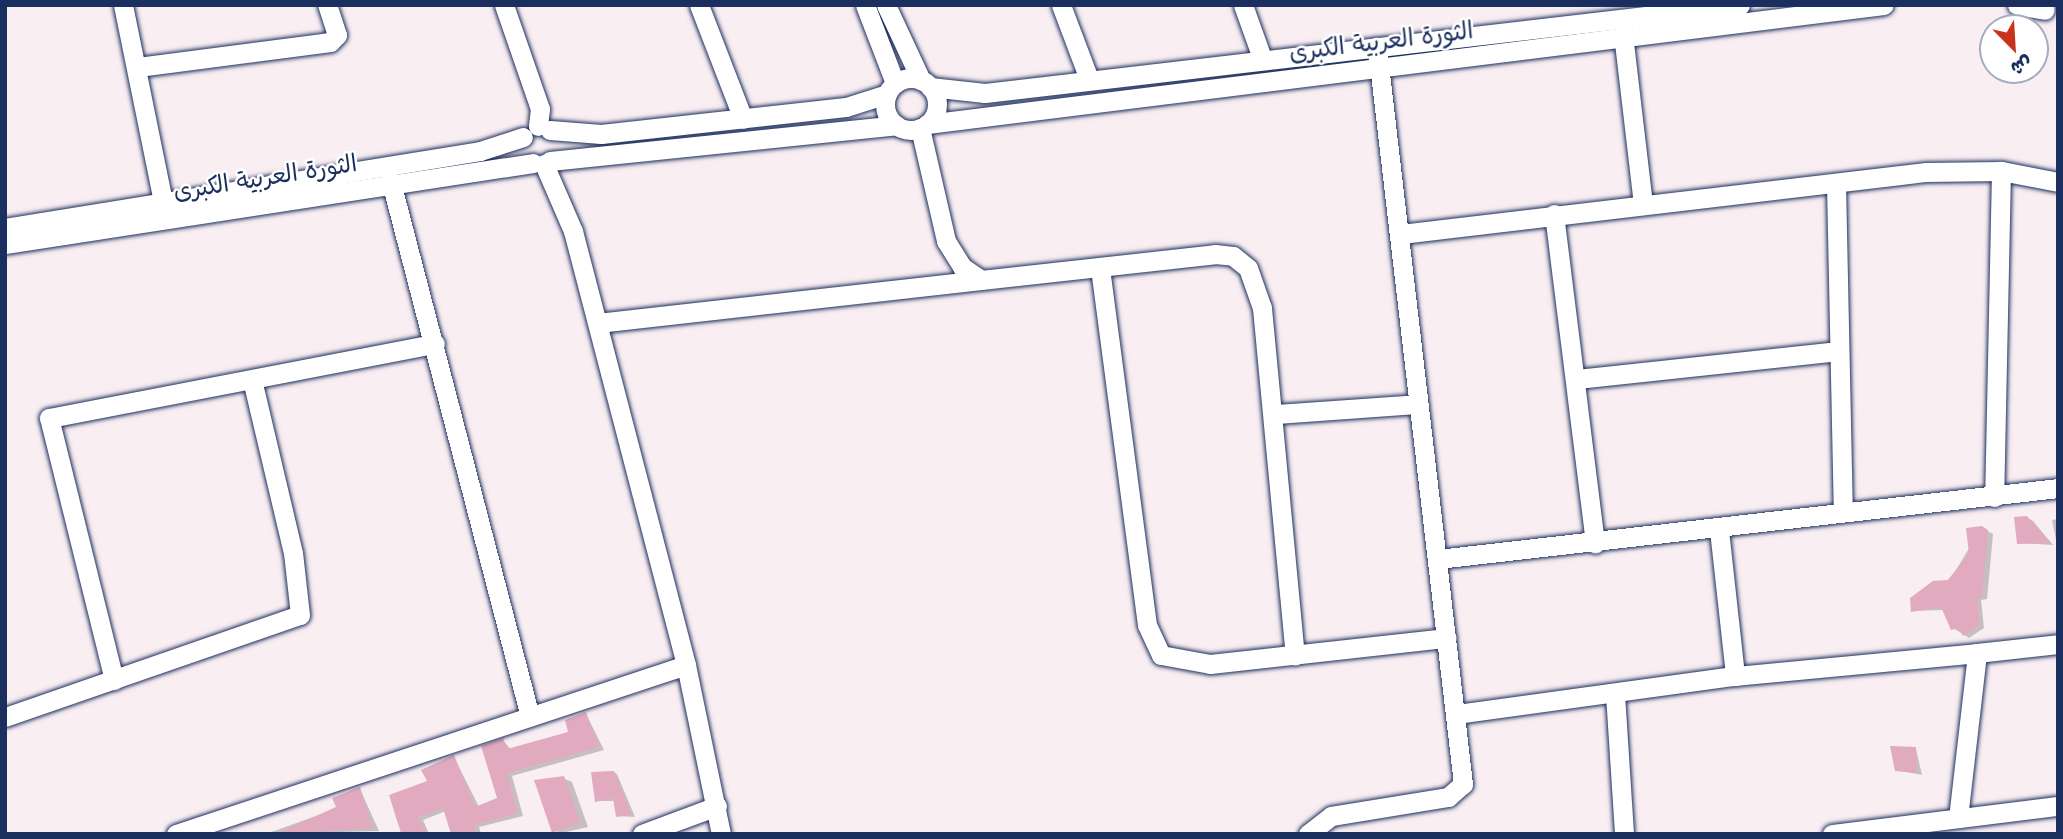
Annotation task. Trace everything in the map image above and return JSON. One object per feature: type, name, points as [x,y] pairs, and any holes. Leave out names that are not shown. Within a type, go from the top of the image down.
[{"type":"street","points":[[123,5],[138,67],[164,209]]},
{"type":"street","points":[[138,67],[330,42],[337,32],[327,5]]},
{"type":"street","points":[[504,5],[540,109],[537,131],[523,155],[542,163],[573,231],[686,665],[721,834]]},
{"type":"street","points":[[699,5],[743,119]]},
{"type":"street","points":[[865,5],[891,88],[886,111],[896,125],[924,126]]},
{"type":"street","points":[[886,5],[937,102],[924,126],[946,241],[962,267],[981,280]]},
{"type":"street","points":[[1061,5],[1089,79]]},
{"type":"street","points":[[1243,5],[1262,58]]},
{"type":"street","name":"الثورة العربية الكبرى","points":[[924,126],[1021,108],[1710,7],[1740,5]]},
{"type":"street","name":"الثورة العربية الكبرى","points":[[926,83],[968,93],[1262,58],[1378,57],[1623,34],[1884,5]]},
{"type":"street","points":[[2017,5],[2050,11]]},
{"type":"street","points":[[1623,34],[1643,203]]},
{"type":"street","points":[[1308,834],[1331,816],[1461,791],[1456,714],[1378,57]]},
{"type":"street","points":[[891,88],[926,83]]},
{"type":"street","points":[[1018,87],[1021,108]]},
{"type":"street","name":"الثورة العربية الكبرى","points":[[5,244],[164,209],[467,154],[537,131],[601,134],[846,107],[891,88]]},
{"type":"street","name":"الثورة العربية الكبرى","points":[[5,228],[542,163],[896,125]]},
{"type":"street","points":[[537,131],[559,145],[542,163]]},
{"type":"street","points":[[1401,234],[1643,203],[1836,184],[1926,172],[2001,171],[2058,182]]},
{"type":"street","points":[[1994,497],[2001,171]]},
{"type":"street","points":[[391,181],[529,712]]},
{"type":"street","points":[[1836,184],[1843,511]]},
{"type":"street","points":[[1553,214],[1577,379],[1595,543]]},
{"type":"street","points":[[598,324],[1215,254],[1233,256],[1248,268],[1262,307],[1275,414],[1296,655]]},
{"type":"street","points":[[1100,268],[1152,643],[1176,662],[1296,655],[1447,638]]},
{"type":"street","points":[[114,680],[49,418],[435,344]]},
{"type":"street","points":[[1577,379],[1839,351]]},
{"type":"street","points":[[5,718],[300,615],[293,553],[252,380]]},
{"type":"street","points":[[1275,414],[1418,404]]},
{"type":"street","points":[[1438,559],[1719,530],[1843,511],[1994,497],[2058,488]]},
{"type":"street","points":[[1719,530],[1735,676]]},
{"type":"street","points":[[1456,714],[1735,676],[2058,644]]},
{"type":"street","points":[[1958,818],[1977,653]]},
{"type":"street","points":[[176,834],[529,712],[686,665]]},
{"type":"street","points":[[1615,694],[1624,834]]},
{"type":"street","points":[[642,834],[717,806]]},
{"type":"street","points":[[1832,834],[2058,806]]},
{"type":"building","points":[[2027,516],[2051,543],[2017,544],[2014,517]]},
{"type":"building","points":[[1982,526],[1988,530],[1982,597],[1977,598],[1979,625],[1963,636],[1959,628],[1951,630],[1941,607],[1911,612],[1910,598],[1933,581],[1948,580],[1969,553],[1966,528]]},
{"type":"building","points":[[586,712],[599,747],[507,773],[518,813],[474,825],[477,834],[451,834],[443,808],[418,817],[426,834],[404,834],[389,795],[427,781],[421,770],[454,755],[475,807],[497,798],[481,746],[503,738],[507,749],[568,732],[565,720]]},
{"type":"building","points":[[1890,746],[1916,747],[1917,773],[1895,771]]},
{"type":"building","points":[[614,771],[631,815],[616,817],[613,798],[595,802],[591,772]]},
{"type":"building","points":[[564,776],[580,822],[552,833],[534,780]]},
{"type":"building","points":[[360,787],[373,828],[276,834],[336,807],[332,798]]}]
